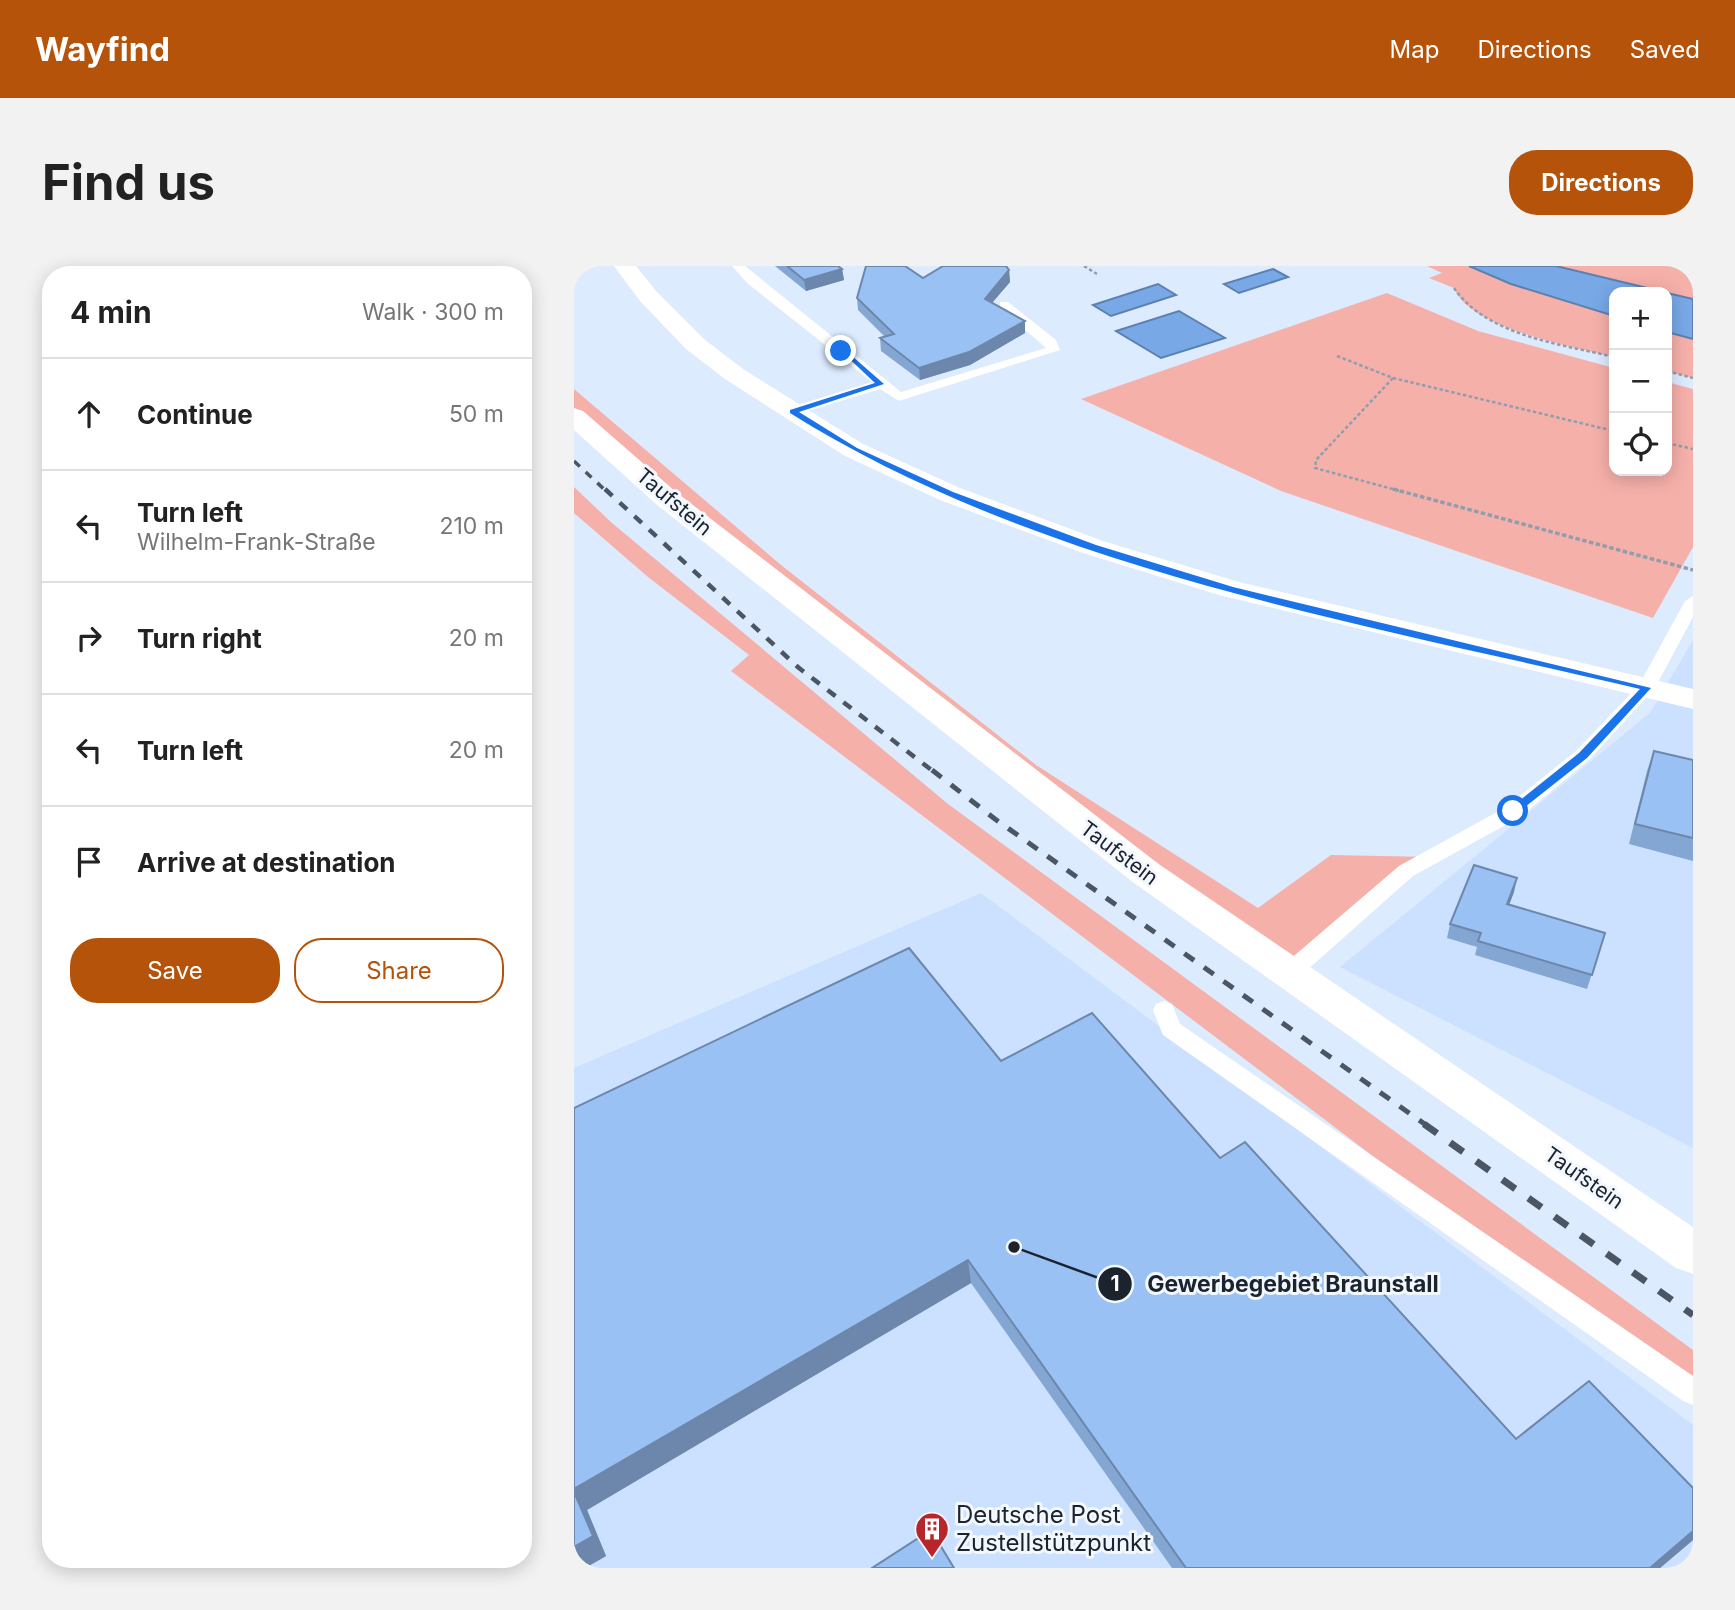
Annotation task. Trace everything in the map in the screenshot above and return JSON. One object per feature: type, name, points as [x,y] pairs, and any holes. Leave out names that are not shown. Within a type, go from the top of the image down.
[{"type":"street","points":[[625,266],[648,296],[695,345],[854,450],[950,494],[1093,547],[1230,589],[1693,699]]},
{"type":"street","name":"Taufstein","points":[[574,416],[666,498],[1037,791],[1147,874],[1693,1253]]},
{"type":"lane","points":[[738,266],[751,280],[899,397],[1053,350],[1051,343],[1004,305]]},
{"type":"lane","points":[[793,411],[881,384]]},
{"type":"lane","points":[[1289,973],[1406,871],[1513,811],[1583,755],[1646,688],[1693,601]]},
{"type":"lane","points":[[1164,1010],[1171,1029],[1693,1392]]},
{"type":"path","points":[[1084,266],[1097,274]]},
{"type":"path","points":[[1454,288],[1459,301],[1475,313],[1506,327],[1609,356]]},
{"type":"path","points":[[1337,356],[1393,378],[1609,430]]},
{"type":"path","points":[[1672,372],[1693,378]]},
{"type":"path","points":[[1393,378],[1316,460],[1315,468],[1693,570]]},
{"type":"path","points":[[1672,444],[1693,449]]},
{"type":"shaded area","points":[[1427,266],[1469,266],[1511,284],[1609,314],[1609,356],[1501,325],[1464,302],[1454,288],[1429,278],[1442,273]]},
{"type":"shaded area","points":[[1556,266],[1693,266],[1693,299],[1672,294],[1672,287],[1643,287]]},
{"type":"shaded area","points":[[1387,293],[1478,331],[1609,367],[1609,476],[1672,476],[1672,383],[1693,389],[1693,547],[1653,618],[1281,491],[1081,399]]},
{"type":"shaded area","points":[[1672,333],[1693,339],[1693,378],[1672,372]]},
{"type":"shaded area","points":[[574,389],[781,565],[1036,765],[1258,908],[1331,855],[1431,857],[1289,973],[574,416]]},
{"type":"shaded area","points":[[574,487],[612,523],[948,804],[1693,1350],[1693,1398],[731,671],[749,655],[648,577],[574,513]]},
{"type":"shaded area","points":[[1693,640],[1693,1148],[1340,967],[1650,713]]},
{"type":"shaded area","points":[[981,893],[1693,1425],[1693,1568],[574,1568],[574,1068]]},
{"type":"water","points":[[1469,266],[1556,266],[1643,287],[1609,287],[1609,314],[1511,284]]},
{"type":"water","points":[[1273,269],[1288,277],[1239,293],[1224,284]]},
{"type":"water","points":[[1158,284],[1176,295],[1111,316],[1093,305]]},
{"type":"water","points":[[1672,294],[1693,299],[1693,339],[1672,333]]},
{"type":"water","points":[[1179,311],[1225,338],[1161,358],[1116,331]]},
{"type":"building","points":[[787,266],[838,266],[842,269],[804,280]]},
{"type":"building","points":[[866,266],[905,266],[923,278],[943,266],[1006,266],[1009,270],[985,299],[1025,321],[969,352],[919,368],[880,338],[894,334],[857,298]]},
{"type":"building","points":[[1654,751],[1693,760],[1693,838],[1635,824]]},
{"type":"building","points":[[1474,865],[1517,878],[1507,904],[1605,933],[1592,975],[1478,941],[1481,933],[1450,924]]},
{"type":"building","points":[[909,948],[1001,1061],[1092,1013],[1220,1158],[1245,1142],[1516,1439],[1589,1381],[1693,1488],[1693,1531],[1650,1568],[1186,1568],[968,1260],[574,1489],[574,1108]]},
{"type":"building","points":[[574,1492],[593,1536],[574,1547]]},
{"type":"building","points":[[931,1530],[954,1568],[872,1568]]},
{"type":"railway","points":[[574,461],[606,491]]},
{"type":"railway","points":[[605,489],[799,668],[934,772]]},
{"type":"railway","points":[[932,770],[995,819],[1426,1125]]},
{"type":"railway","points":[[1424,1124],[1693,1315]]},
{"type":"place","name":"Gewerbegebiet Braunstall","points":[[1014,1247]]},
{"type":"place","name":"Deutsche Post Zustellstützpunkt","points":[[932,1559]]},
{"type":"route","points":[[841,351],[881,384],[793,411],[854,450],[950,494],[1093,547],[1230,589],[1646,688],[1583,755],[1513,811]]}]
